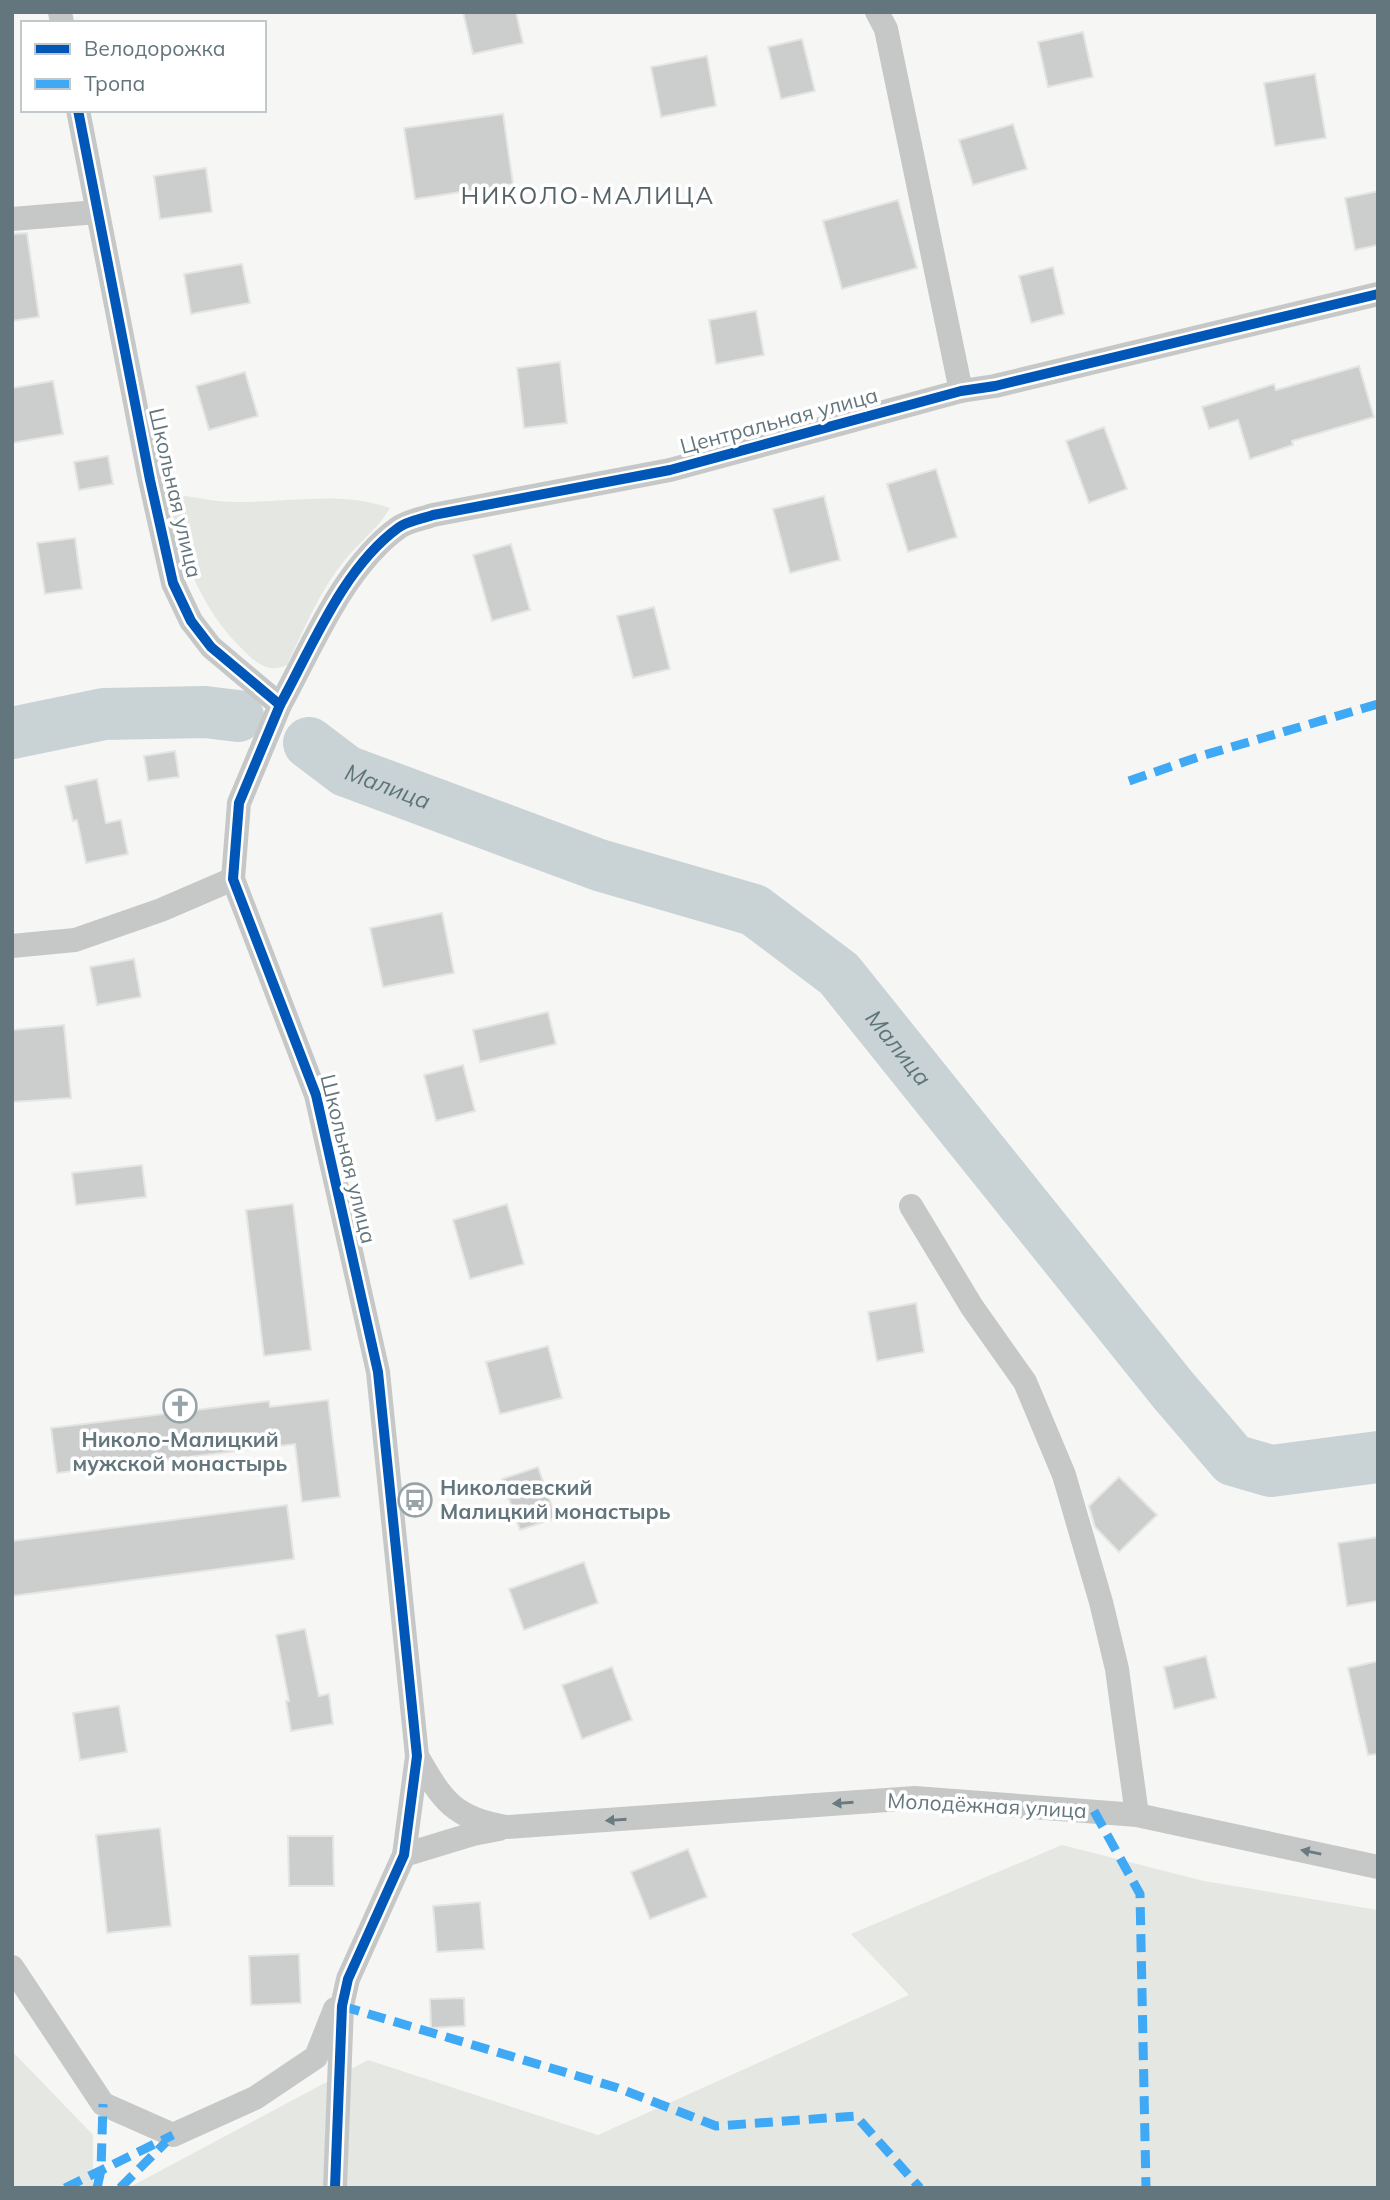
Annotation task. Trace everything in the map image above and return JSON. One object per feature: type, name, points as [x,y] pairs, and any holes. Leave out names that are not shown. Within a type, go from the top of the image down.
[{"type":"street","points":[[877,12],[886,29],[961,391]]},
{"type":"street","name":"Школьная улица","points":[[78,112],[173,583],[191,621],[211,647],[280,705],[239,803],[233,879],[316,1095],[378,1372],[417,1756],[404,1855],[348,1979],[342,2006],[335,2188]]},
{"type":"street","points":[[12,219],[97,212]]},
{"type":"street","name":"Центральная улица","points":[[280,705],[343,590],[365,558],[400,526],[433,515],[670,470],[961,391],[1070,368],[1378,294]]},
{"type":"street","points":[[12,947],[75,940],[161,910],[233,879]]},
{"type":"street","points":[[911,1206],[972,1307],[1025,1382],[1064,1475],[1101,1602],[1116,1669],[1137,1815]]},
{"type":"street","name":"Молодёжная улица","points":[[417,1756],[436,1789],[456,1811],[484,1824],[507,1828]]},
{"type":"street","name":"Молодёжная улица","points":[[404,1855],[473,1834],[507,1828],[915,1798],[1137,1815],[1378,1867]]},
{"type":"street","points":[[12,1967],[103,2104],[173,2134],[255,2098],[316,2057],[348,1979]]},
{"type":"shaded area","points":[[184,496],[233,502],[332,498],[390,508],[327,585],[287,665],[273,668],[256,662],[241,648],[205,601],[189,566],[171,509],[175,501]]},
{"type":"shaded area","points":[[1062,1845],[1204,1881],[1378,1910],[1378,2188],[128,2188],[368,2060],[598,2135],[909,1995],[851,1934]]},
{"type":"shaded area","points":[[12,2051],[93,2135],[93,2188],[12,2188]]},
{"type":"building","points":[[463,12],[516,12],[523,43],[473,54]]},
{"type":"building","points":[[1083,32],[1093,77],[1048,87],[1038,42]]},
{"type":"building","points":[[802,39],[815,91],[781,99],[768,47]]},
{"type":"building","points":[[707,56],[716,106],[661,117],[651,67]]},
{"type":"building","points":[[1315,74],[1326,138],[1275,146],[1264,83]]},
{"type":"building","points":[[503,114],[513,184],[415,199],[404,128]]},
{"type":"building","points":[[1013,124],[1027,169],[973,185],[959,140]]},
{"type":"building","points":[[206,168],[212,212],[160,219],[154,176]]},
{"type":"building","points":[[1378,191],[1378,245],[1355,250],[1345,198]]},
{"type":"building","points":[[898,200],[917,268],[842,289],[823,221]]},
{"type":"building","points":[[27,233],[39,317],[12,321],[12,234]]},
{"type":"building","points":[[242,264],[250,303],[191,314],[184,274]]},
{"type":"building","points":[[1053,267],[1064,314],[1031,323],[1019,276]]},
{"type":"building","points":[[756,311],[764,355],[716,364],[709,320]]},
{"type":"building","points":[[560,362],[567,423],[524,428],[517,368]]},
{"type":"building","points":[[1359,366],[1374,417],[1292,441],[1293,445],[1250,459],[1238,420],[1209,429],[1202,407],[1274,384],[1276,390]]},
{"type":"building","points":[[245,372],[258,416],[209,430],[196,386]]},
{"type":"building","points":[[53,381],[63,434],[12,443],[12,388]]},
{"type":"building","points":[[1104,427],[1127,489],[1089,503],[1066,441]]},
{"type":"building","points":[[108,456],[113,484],[79,490],[74,462]]},
{"type":"building","points":[[936,469],[957,537],[908,552],[887,484]]},
{"type":"building","points":[[824,496],[840,560],[790,573],[773,509]]},
{"type":"building","points":[[75,538],[82,589],[45,594],[37,543]]},
{"type":"building","points":[[511,544],[530,610],[492,621],[473,555]]},
{"type":"building","points":[[654,607],[670,669],[633,678],[617,616]]},
{"type":"building","points":[[175,751],[179,777],[148,781],[144,756]]},
{"type":"building","points":[[97,779],[106,823],[121,820],[128,854],[86,863],[77,820],[73,821],[65,786]]},
{"type":"building","points":[[442,913],[454,973],[383,987],[370,928]]},
{"type":"building","points":[[134,959],[141,997],[97,1005],[90,967]]},
{"type":"building","points":[[548,1012],[556,1044],[480,1062],[473,1030]]},
{"type":"building","points":[[64,1025],[71,1098],[12,1102],[12,1030]]},
{"type":"building","points":[[463,1065],[475,1111],[436,1121],[424,1075]]},
{"type":"building","points":[[142,1165],[146,1197],[76,1205],[72,1173]]},
{"type":"building","points":[[293,1204],[311,1350],[264,1356],[246,1210]]},
{"type":"building","points":[[507,1204],[524,1264],[470,1279],[453,1220]]},
{"type":"building","points":[[916,1303],[924,1352],[877,1361],[868,1312]]},
{"type":"building","points":[[548,1346],[562,1398],[500,1414],[486,1362]]},
{"type":"building","points":[[328,1400],[340,1497],[302,1502],[295,1444],[57,1473],[51,1428],[269,1401],[270,1407]]},
{"type":"building","points":[[538,1467],[556,1518],[520,1530],[502,1479]]},
{"type":"building","points":[[1119,1477],[1157,1515],[1119,1552],[1095,1527],[1089,1506]]},
{"type":"building","points":[[287,1505],[294,1559],[12,1596],[12,1541]]},
{"type":"building","points":[[1378,1537],[1378,1601],[1347,1606],[1338,1543]]},
{"type":"building","points":[[584,1562],[598,1603],[524,1630],[509,1589]]},
{"type":"building","points":[[305,1629],[319,1696],[329,1694],[333,1724],[291,1731],[286,1701],[289,1701],[276,1635]]},
{"type":"building","points":[[1206,1656],[1216,1698],[1174,1709],[1164,1667]]},
{"type":"building","points":[[1378,1661],[1378,1754],[1368,1755],[1348,1668]]},
{"type":"building","points":[[612,1667],[632,1720],[582,1739],[562,1685]]},
{"type":"building","points":[[119,1706],[127,1752],[80,1760],[73,1713]]},
{"type":"building","points":[[160,1828],[171,1926],[107,1933],[96,1835]]},
{"type":"building","points":[[288,1836],[333,1836],[334,1886],[289,1886]]},
{"type":"building","points":[[688,1849],[707,1897],[650,1919],[631,1872]]},
{"type":"building","points":[[480,1902],[484,1949],[437,1952],[433,1906]]},
{"type":"building","points":[[299,1954],[301,2003],[251,2005],[249,1956]]},
{"type":"building","points":[[464,1998],[465,2026],[431,2028],[430,1999]]},
{"type":"waterway","name":"Малица","points":[[12,733],[104,714],[205,712],[238,716]]},
{"type":"waterway","name":"Малица","points":[[309,743],[346,771],[599,865],[754,910],[839,974],[1173,1390],[1233,1460],[1271,1471],[1378,1457]]},
{"type":"marked path","points":[[1129,781],[1201,756],[1378,704]]},
{"type":"marked path","points":[[1094,1811],[1140,1894],[1146,2188]]},
{"type":"marked path","points":[[342,2006],[618,2088],[716,2126],[856,2116],[920,2188]]},
{"type":"marked path","points":[[97,2188],[101,2170],[103,2104]]},
{"type":"marked path","points":[[65,2188],[173,2135]]},
{"type":"marked path","points":[[120,2188],[166,2142]]},
{"type":"cycle path","points":[[78,112],[150,480],[173,583],[191,621],[211,647],[280,705],[239,803],[233,879],[316,1095],[378,1372],[417,1756],[404,1855],[348,1979],[342,2006],[335,2188]]},
{"type":"cycle path","points":[[280,705],[345,586],[378,545],[398,528],[410,522],[433,515],[670,470],[961,391],[995,386],[1378,294]]},
{"type":"place","name":"Николо-Малицкий мужской монастырь","points":[[180,1406]]},
{"type":"place","name":"Николаевский Малицкий монастырь","points":[[415,1500]]},
{"type":"district","name":"НИКОЛО-МАЛИЦА","points":[[588,196]]}]
